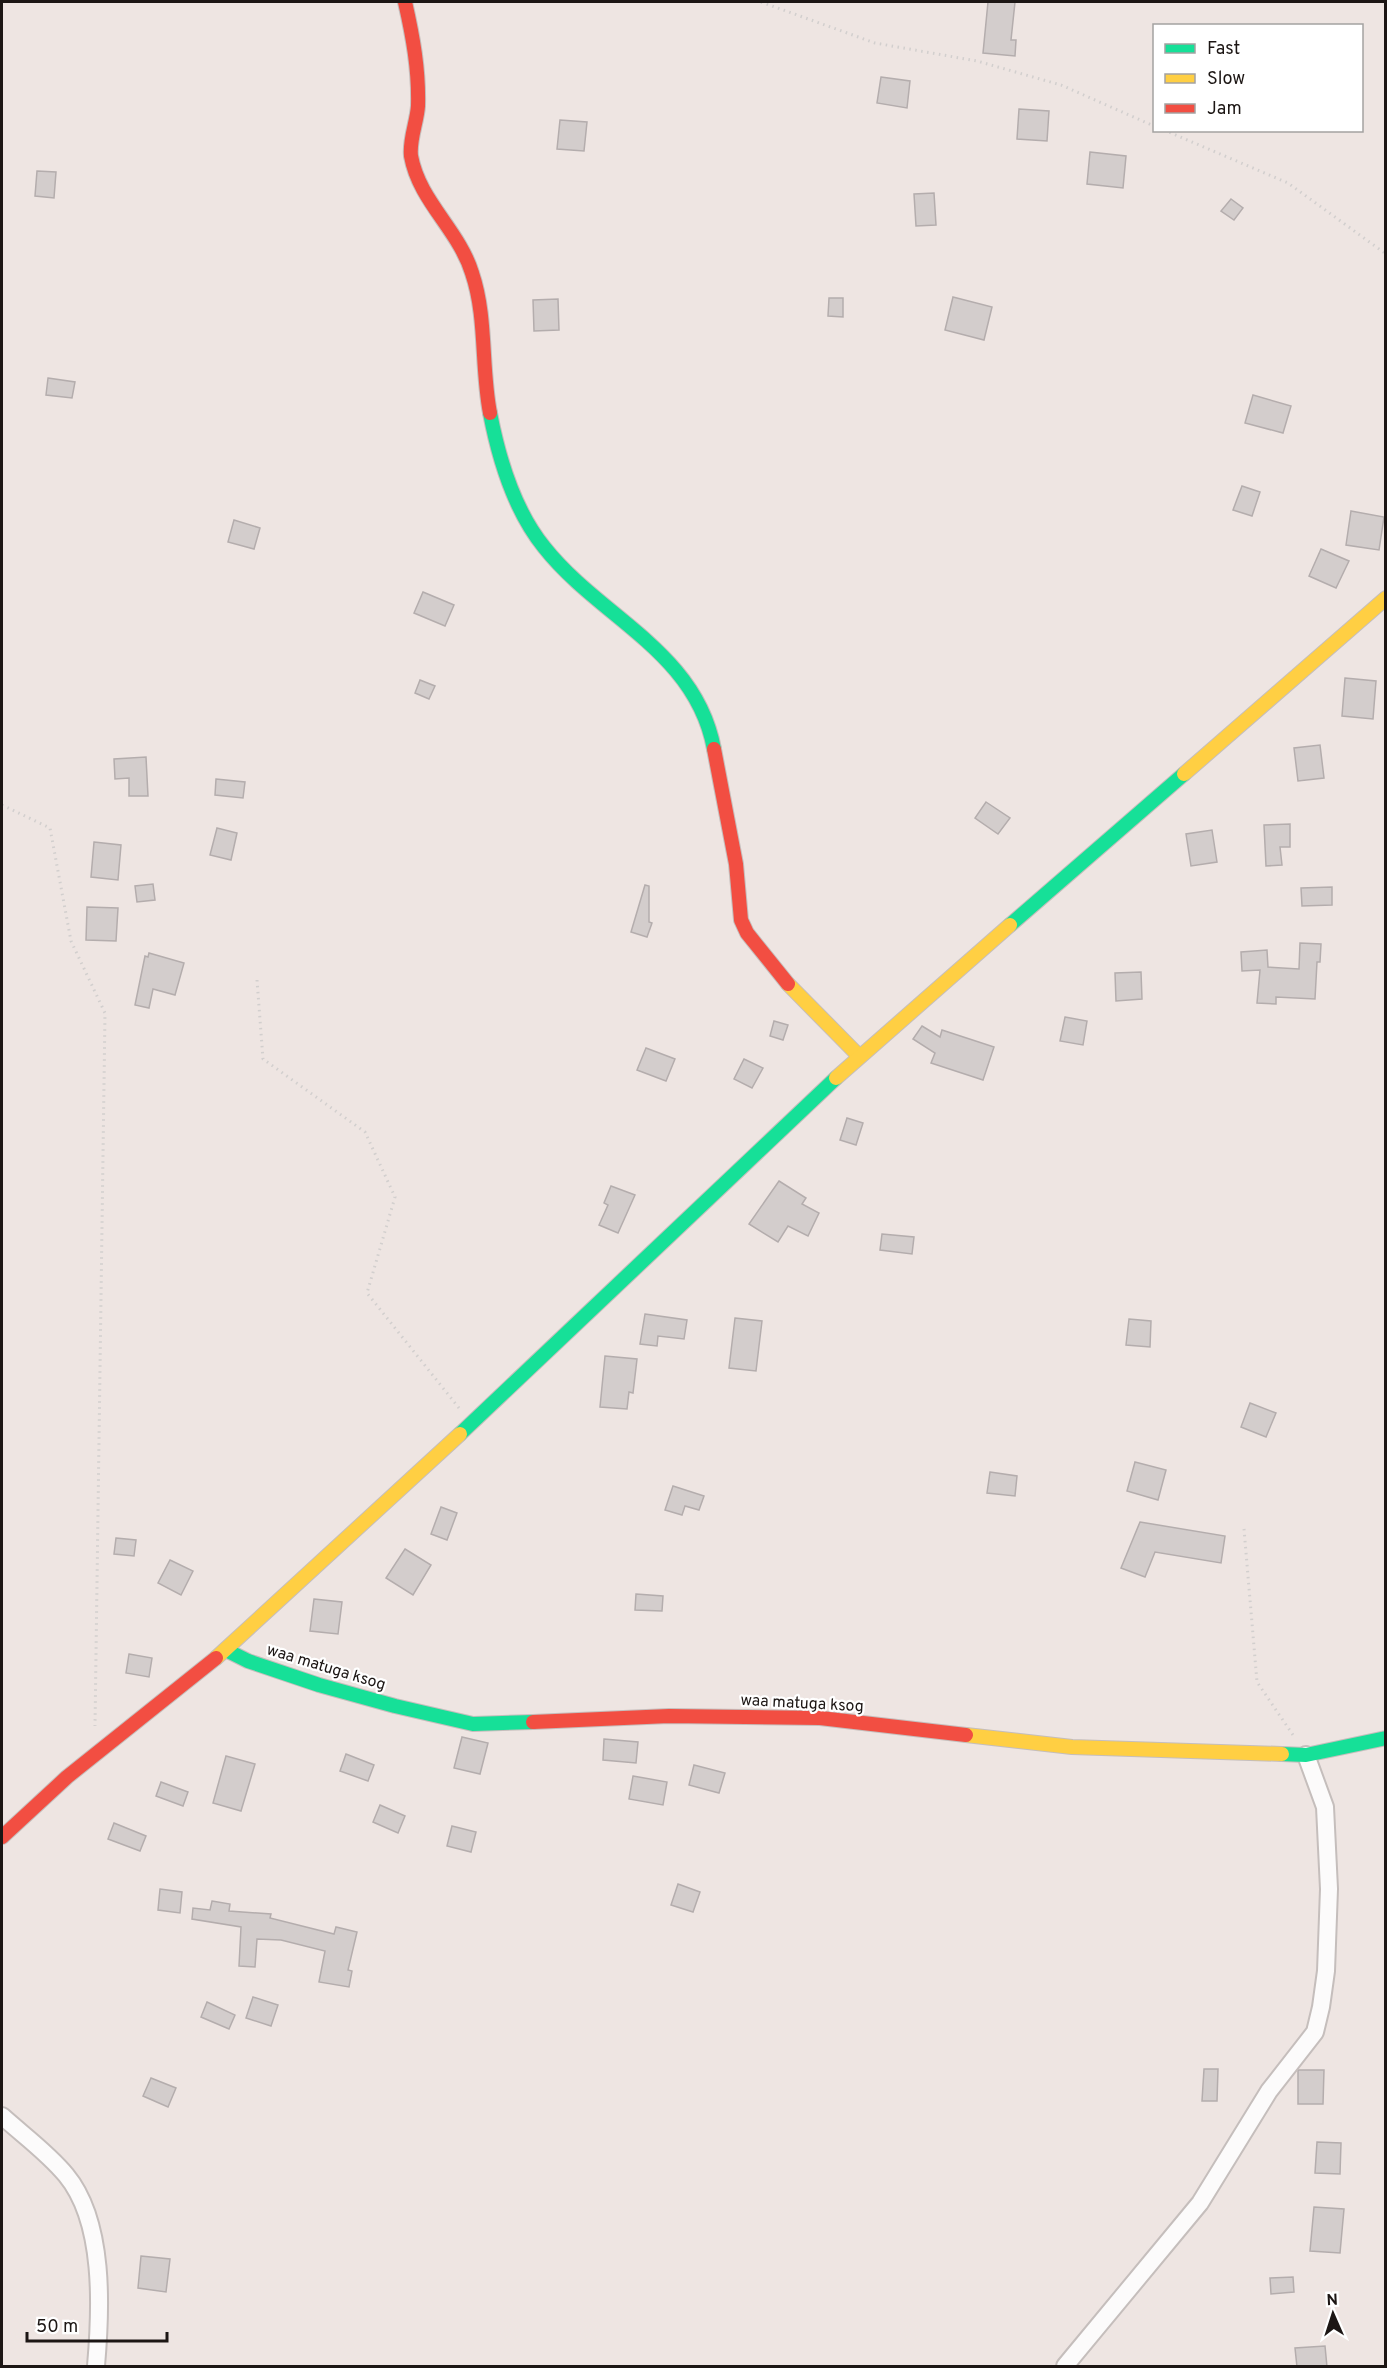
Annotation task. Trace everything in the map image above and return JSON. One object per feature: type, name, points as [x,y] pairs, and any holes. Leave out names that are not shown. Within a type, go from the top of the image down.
[{"type":"street","points":[[405,2],[417,59],[419,93],[411,153],[420,180],[467,260],[477,284],[483,365],[491,420],[508,480],[539,542],[563,567],[661,650],[693,690],[709,721],[736,864],[741,920],[747,933],[783,979],[860,1056]]},
{"type":"street","points":[[2,1837],[95,1755],[226,1650],[471,1424],[860,1056],[1386,598]]},
{"type":"street","name":"waa matuga ksog","points":[[226,1650],[248,1661],[319,1685],[464,1723],[669,1716],[820,1718],[1072,1747],[1306,1755],[1386,1738]]},
{"type":"street","points":[[1065,2367],[1200,2203],[1269,2091],[1315,2032],[1322,2007],[1326,1971],[1329,1889],[1325,1807],[1306,1755]]},
{"type":"street","points":[[2,2116],[67,2175],[81,2199],[94,2236],[99,2330],[96,2367]]},
{"type":"path","points":[[761,2],[883,45],[977,61],[1061,85],[1153,125]]},
{"type":"path","points":[[1169,132],[1288,183],[1386,254]]},
{"type":"path","points":[[2,806],[50,828],[71,940],[105,1012],[95,1755]]},
{"type":"path","points":[[257,980],[263,1059],[365,1132],[395,1197],[367,1293],[471,1424]]},
{"type":"path","points":[[1244,1529],[1257,1682],[1306,1755]]},
{"type":"building","points":[[988,2],[1015,2],[1011,40],[1016,40],[1015,56],[983,53]]},
{"type":"building","points":[[881,77],[910,81],[907,108],[877,103]]},
{"type":"building","points":[[1019,109],[1049,111],[1047,141],[1017,139]]},
{"type":"building","points":[[560,120],[587,122],[584,151],[557,149]]},
{"type":"building","points":[[1090,152],[1126,156],[1123,188],[1087,184]]},
{"type":"building","points":[[37,171],[56,172],[54,198],[35,196]]},
{"type":"building","points":[[934,193],[936,225],[916,226],[914,194]]},
{"type":"building","points":[[1231,199],[1243,208],[1234,220],[1221,211]]},
{"type":"building","points":[[953,297],[992,307],[984,340],[945,330]]},
{"type":"building","points":[[829,298],[843,298],[843,317],[828,316]]},
{"type":"building","points":[[558,299],[559,330],[534,331],[533,300]]},
{"type":"building","points":[[48,378],[75,382],[72,398],[46,395]]},
{"type":"building","points":[[1253,395],[1291,406],[1283,433],[1245,423]]},
{"type":"building","points":[[1242,486],[1260,492],[1252,516],[1233,510]]},
{"type":"building","points":[[1351,511],[1384,517],[1379,550],[1346,545]]},
{"type":"building","points":[[234,520],[260,528],[254,549],[228,542]]},
{"type":"building","points":[[1321,549],[1349,561],[1336,588],[1309,576]]},
{"type":"building","points":[[423,592],[454,605],[445,626],[414,613]]},
{"type":"building","points":[[1345,678],[1376,681],[1373,719],[1342,716]]},
{"type":"building","points":[[420,680],[435,686],[429,699],[415,693]]},
{"type":"building","points":[[1320,745],[1324,778],[1298,781],[1294,748]]},
{"type":"building","points":[[146,757],[148,796],[129,796],[129,778],[115,779],[114,759]]},
{"type":"building","points":[[216,779],[245,782],[243,798],[215,795]]},
{"type":"building","points":[[986,802],[1010,818],[998,834],[975,818]]},
{"type":"building","points":[[1290,824],[1290,847],[1280,847],[1282,865],[1266,866],[1264,825]]},
{"type":"building","points":[[217,828],[237,833],[231,860],[210,855]]},
{"type":"building","points":[[1212,830],[1217,862],[1191,866],[1186,834]]},
{"type":"building","points":[[94,842],[121,845],[118,880],[91,877]]},
{"type":"building","points":[[153,884],[155,900],[137,902],[135,886]]},
{"type":"building","points":[[645,885],[649,886],[649,922],[652,923],[647,937],[631,932]]},
{"type":"building","points":[[1332,887],[1332,905],[1302,906],[1301,888]]},
{"type":"building","points":[[87,907],[118,908],[116,941],[86,940]]},
{"type":"building","points":[[1300,943],[1321,944],[1320,962],[1317,962],[1315,999],[1276,997],[1276,1004],[1257,1003],[1260,970],[1242,971],[1241,952],[1267,950],[1268,967],[1299,969]]},
{"type":"building","points":[[149,953],[184,963],[175,995],[153,989],[149,1008],[135,1005],[145,956],[148,957]]},
{"type":"building","points":[[1141,972],[1142,999],[1116,1001],[1115,973]]},
{"type":"building","points":[[1065,1017],[1087,1021],[1083,1045],[1060,1041]]},
{"type":"building","points":[[774,1021],[788,1025],[783,1040],[770,1036]]},
{"type":"building","points":[[922,1026],[940,1037],[942,1030],[994,1047],[983,1080],[931,1063],[935,1053],[913,1039]]},
{"type":"building","points":[[646,1048],[675,1059],[666,1081],[637,1070]]},
{"type":"building","points":[[744,1059],[763,1068],[752,1088],[734,1079]]},
{"type":"building","points":[[847,1118],[863,1123],[856,1145],[840,1140]]},
{"type":"building","points":[[779,1181],[806,1198],[802,1204],[819,1213],[808,1236],[788,1226],[778,1242],[749,1224]]},
{"type":"building","points":[[611,1186],[635,1195],[618,1233],[599,1225],[608,1205],[604,1203]]},
{"type":"building","points":[[882,1234],[914,1237],[912,1254],[880,1250]]},
{"type":"building","points":[[645,1314],[687,1320],[684,1339],[658,1336],[657,1346],[640,1344]]},
{"type":"building","points":[[735,1318],[762,1321],[756,1371],[729,1368]]},
{"type":"building","points":[[1129,1319],[1151,1321],[1150,1347],[1126,1345]]},
{"type":"building","points":[[605,1356],[637,1359],[633,1393],[629,1392],[627,1409],[600,1407]]},
{"type":"building","points":[[1250,1403],[1276,1413],[1266,1437],[1241,1427]]},
{"type":"building","points":[[1135,1462],[1166,1470],[1158,1500],[1127,1491]]},
{"type":"building","points":[[990,1472],[1017,1476],[1015,1496],[987,1493]]},
{"type":"building","points":[[673,1486],[704,1496],[699,1510],[685,1506],[682,1515],[665,1510]]},
{"type":"building","points":[[441,1507],[457,1513],[447,1540],[431,1534]]},
{"type":"building","points":[[1140,1522],[1225,1536],[1221,1563],[1155,1552],[1145,1577],[1121,1568]]},
{"type":"building","points":[[116,1538],[136,1540],[134,1556],[114,1554]]},
{"type":"building","points":[[405,1549],[431,1565],[413,1595],[386,1578]]},
{"type":"building","points":[[170,1560],[193,1571],[181,1595],[158,1583]]},
{"type":"building","points":[[636,1594],[663,1596],[662,1611],[635,1610]]},
{"type":"building","points":[[314,1599],[342,1602],[338,1634],[310,1631]]},
{"type":"building","points":[[129,1654],[152,1658],[149,1677],[126,1673]]},
{"type":"building","points":[[462,1737],[488,1743],[480,1774],[454,1768]]},
{"type":"building","points":[[604,1739],[638,1742],[636,1763],[603,1760]]},
{"type":"building","points":[[346,1754],[374,1765],[368,1781],[340,1771]]},
{"type":"building","points":[[226,1756],[255,1764],[241,1811],[213,1803]]},
{"type":"building","points":[[694,1765],[725,1773],[719,1793],[689,1785]]},
{"type":"building","points":[[633,1776],[667,1782],[663,1805],[629,1799]]},
{"type":"building","points":[[161,1782],[188,1792],[183,1806],[156,1796]]},
{"type":"building","points":[[380,1805],[405,1816],[398,1833],[373,1822]]},
{"type":"building","points":[[114,1823],[146,1836],[140,1851],[108,1839]]},
{"type":"building","points":[[452,1826],[476,1832],[471,1852],[447,1846]]},
{"type":"building","points":[[678,1884],[700,1892],[693,1912],[671,1905]]},
{"type":"building","points":[[160,1889],[182,1892],[180,1913],[158,1910]]},
{"type":"building","points":[[212,1901],[230,1904],[229,1911],[271,1914],[270,1918],[334,1934],[336,1927],[357,1932],[348,1970],[352,1971],[349,1987],[319,1982],[325,1951],[281,1940],[257,1939],[255,1967],[239,1966],[241,1927],[192,1919],[193,1908],[210,1910]]},
{"type":"building","points":[[253,1997],[278,2005],[271,2026],[246,2018]]},
{"type":"building","points":[[207,2002],[235,2015],[229,2029],[201,2017]]},
{"type":"building","points":[[1204,2069],[1218,2069],[1217,2101],[1202,2101]]},
{"type":"building","points":[[1298,2070],[1324,2070],[1323,2104],[1298,2104]]},
{"type":"building","points":[[151,2078],[176,2088],[168,2107],[143,2096]]},
{"type":"building","points":[[1317,2142],[1341,2143],[1340,2174],[1315,2173]]},
{"type":"building","points":[[1314,2207],[1344,2209],[1340,2253],[1310,2251]]},
{"type":"building","points":[[141,2256],[170,2259],[166,2292],[138,2288]]},
{"type":"building","points":[[1293,2277],[1294,2292],[1271,2294],[1270,2278]]},
{"type":"building","points":[[1325,2346],[1327,2367],[1297,2367],[1295,2348]]},
{"type":"traffic: fast","points":[[490,413],[509,484],[533,533],[567,572],[643,638],[688,686],[704,715],[714,749]]},
{"type":"traffic: fast","points":[[1010,925],[1184,774]]},
{"type":"traffic: fast","points":[[460,1434],[836,1078]]},
{"type":"traffic: fast","points":[[226,1650],[248,1661],[319,1685],[395,1706],[473,1724],[533,1722]]},
{"type":"traffic: fast","points":[[1282,1754],[1306,1755],[1386,1738]]},
{"type":"traffic: slow","points":[[1184,774],[1386,598]]},
{"type":"traffic: slow","points":[[836,1078],[1010,925]]},
{"type":"traffic: slow","points":[[788,984],[859,1056]]},
{"type":"traffic: slow","points":[[216,1658],[460,1434]]},
{"type":"traffic: slow","points":[[966,1735],[1072,1747],[1282,1754]]},
{"type":"traffic: jam","points":[[405,2],[418,79],[417,112],[411,156],[422,187],[458,243],[472,273],[480,307],[490,413]]},
{"type":"traffic: jam","points":[[714,749],[736,864],[741,920],[747,933],[788,984]]},
{"type":"traffic: jam","points":[[2,1837],[67,1777],[216,1658]]},
{"type":"traffic: jam","points":[[533,1722],[669,1716],[820,1718],[966,1735]]}]
